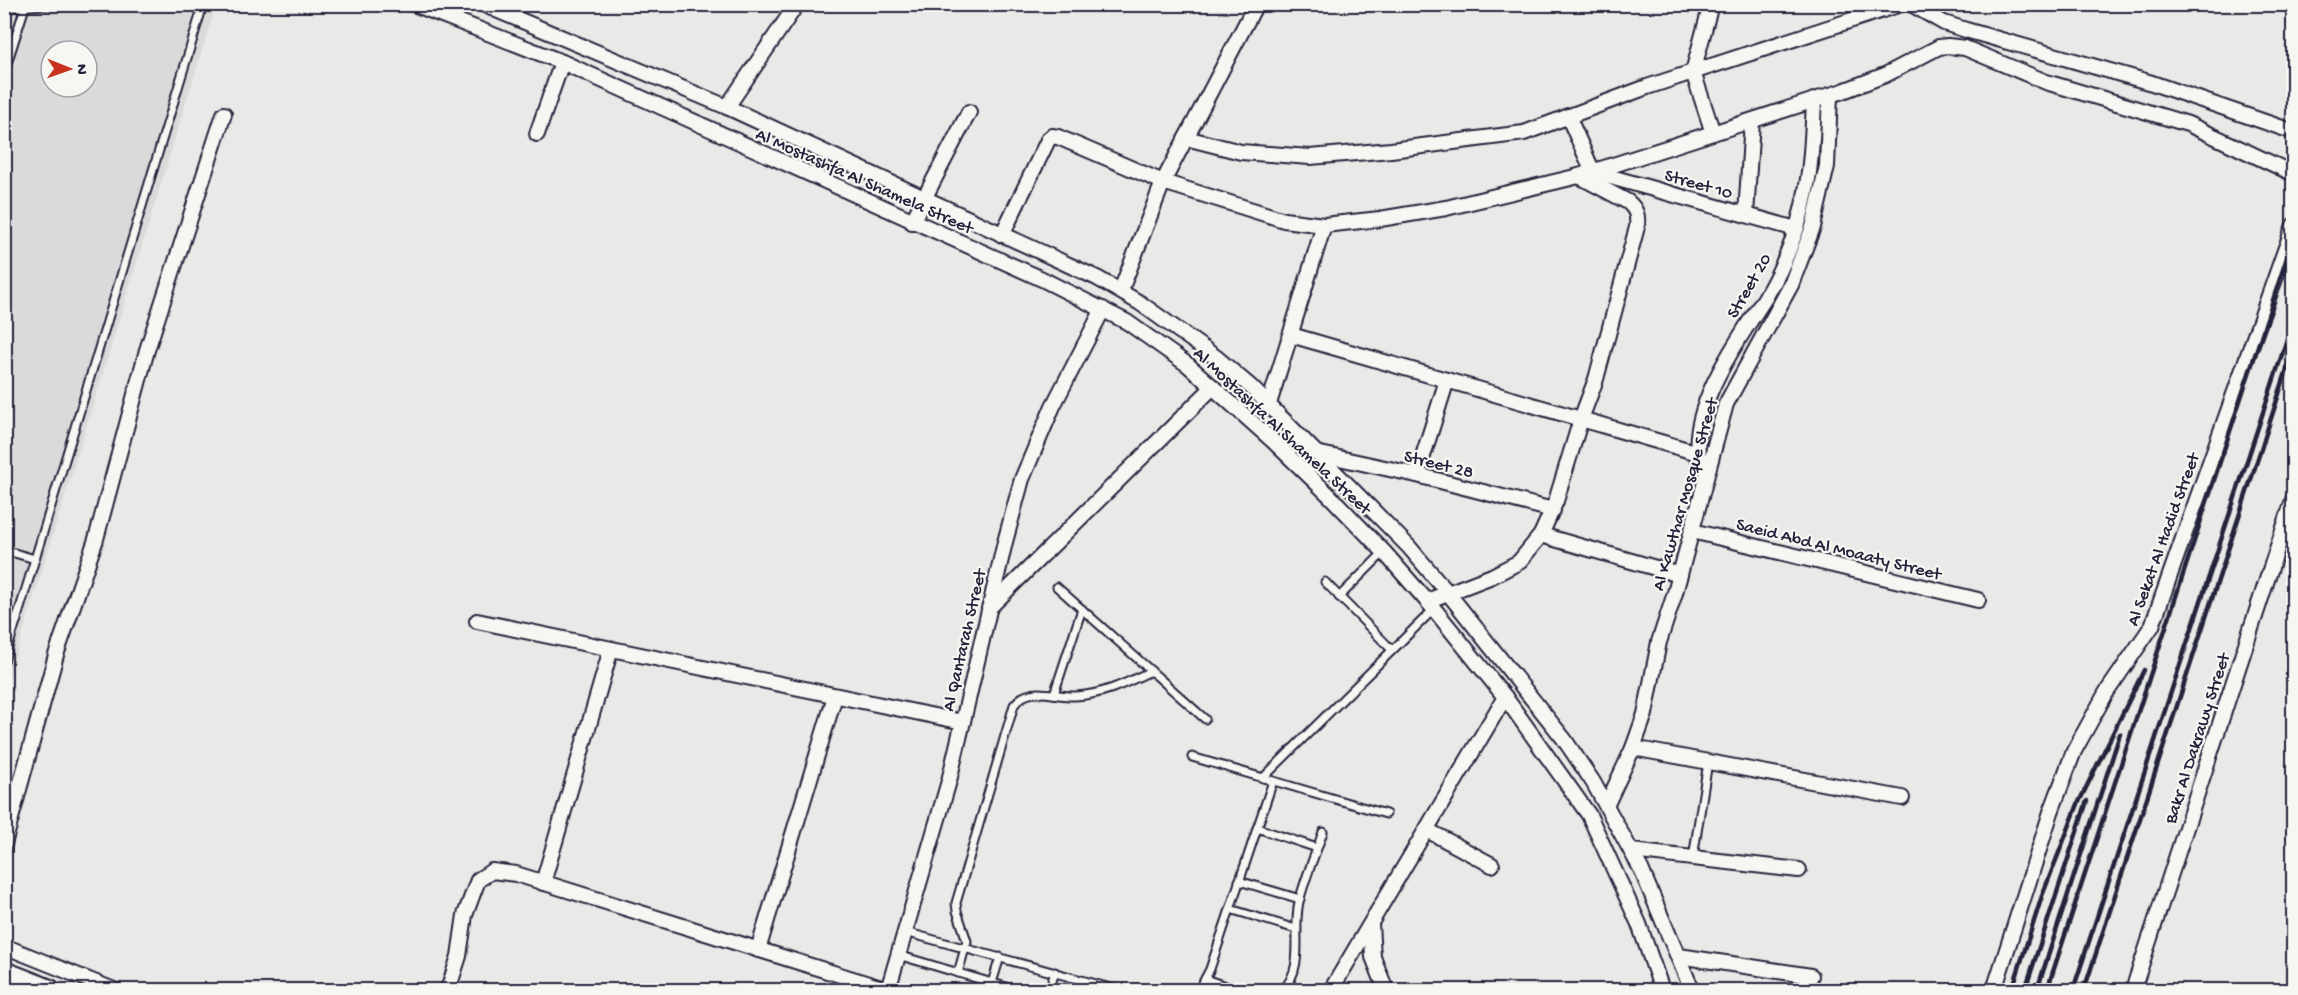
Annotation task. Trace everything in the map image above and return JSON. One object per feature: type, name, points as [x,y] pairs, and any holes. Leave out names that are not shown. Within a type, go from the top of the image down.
[{"type":"main road","points":[[6,978],[50,990]]},
{"type":"street","name":"Al Mostashfa Al Shamela Street","points":[[414,4],[562,62],[1042,279],[1127,322],[1166,347],[1214,387],[1329,495],[1431,605],[1505,697],[1588,815],[1639,924],[1662,990]]},
{"type":"street","name":"Al Mostashfa Al Shamela Street","points":[[482,4],[728,107],[1121,290],[1217,358],[1269,405],[1409,547],[1564,739],[1607,804],[1631,850],[1692,990]]},
{"type":"street","points":[[728,107],[797,4]]},
{"type":"street","points":[[1121,290],[1163,182],[1256,4]]},
{"type":"street","points":[[1711,4],[1693,72],[1713,133]]},
{"type":"street","points":[[1186,138],[1241,152],[1310,157],[1391,150],[1524,133],[1693,72],[1901,4]]},
{"type":"street","points":[[1911,4],[1944,23],[2152,83],[2294,132]]},
{"type":"street","points":[[1002,235],[1052,136],[1163,182],[1284,220],[1324,225],[1446,208],[1586,174],[1830,95],[1885,75],[1939,47],[1956,46],[2046,82],[2188,124],[2294,174]]},
{"type":"street","points":[[537,134],[562,62]]},
{"type":"street","name":"Al Kawthar Mosque Street","points":[[1607,804],[1633,748],[1649,697],[1659,642],[1680,575],[1726,404],[1791,285],[1813,226],[1827,166],[1830,95]]},
{"type":"street","name":"Street 20","points":[[1706,479],[1697,445],[1701,424],[1713,384],[1735,343],[1780,270],[1796,229],[1812,162],[1814,100]]},
{"type":"street","points":[[912,222],[969,112]]},
{"type":"street","points":[[4,844],[56,655],[96,539],[147,350],[224,114]]},
{"type":"street","points":[[1431,605],[1448,593],[1492,576],[1519,562],[1541,535],[1553,510],[1596,379],[1638,216],[1635,208],[1629,202],[1586,174],[1568,116]]},
{"type":"street","points":[[1746,215],[1752,120]]},
{"type":"street","name":"Street 10","points":[[1586,174],[1796,229]]},
{"type":"street","points":[[1269,405],[1324,225]]},
{"type":"street","name":"Al Sekat Al Hadid Street","points":[[1994,990],[2051,812],[2074,751],[2106,693],[2152,626],[2294,225]]},
{"type":"street","name":"Al Qantarah Street","points":[[888,990],[946,792],[1012,510],[1036,442],[1103,309]]},
{"type":"street","points":[[1292,335],[1698,453]]},
{"type":"street","points":[[1417,475],[1447,380]]},
{"type":"street","points":[[989,608],[1214,387]]},
{"type":"street","name":"Street 28","points":[[1316,453],[1417,475],[1553,510]]},
{"type":"street","name":"Bakr Al Dakrawy Street","points":[[2133,990],[2294,497]]},
{"type":"street","name":"Saeid Abd Al Moaaty Street","points":[[1692,531],[1978,600]]},
{"type":"street","points":[[1541,535],[1680,575]]},
{"type":"street","points":[[477,621],[963,723]]},
{"type":"street","points":[[543,883],[611,649]]},
{"type":"street","points":[[758,950],[835,696]]},
{"type":"street","points":[[1331,990],[1505,697]]},
{"type":"street","points":[[1633,748],[1902,798]]},
{"type":"street","points":[[1427,830],[1492,865]]},
{"type":"street","points":[[1631,850],[1799,870]]},
{"type":"street","points":[[451,989],[465,915],[478,880],[492,871],[516,874],[888,990]]},
{"type":"street","points":[[1371,924],[1373,957],[1386,990]]},
{"type":"street","points":[[4,946],[114,990]]},
{"type":"street","points":[[1679,956],[1811,976]]},
{"type":"lane","points":[[4,8],[55,4]]},
{"type":"lane","points":[[4,661],[201,12],[201,4]]},
{"type":"lane","points":[[4,73],[25,7]]},
{"type":"lane","points":[[4,550],[35,559]]},
{"type":"lane","points":[[1339,597],[1384,552]]},
{"type":"lane","points":[[1324,582],[1392,650]]},
{"type":"lane","points":[[1057,587],[1205,719]]},
{"type":"lane","points":[[1263,778],[1392,650],[1431,605]]},
{"type":"lane","points":[[1054,694],[1082,609]]},
{"type":"lane","points":[[4,616],[17,620]]},
{"type":"lane","points":[[957,973],[966,948],[966,933],[956,903],[1014,705],[1018,699],[1033,692],[1076,696],[1103,692],[1151,671]]},
{"type":"lane","points":[[1192,757],[1386,814]]},
{"type":"lane","points":[[1693,858],[1708,762]]},
{"type":"lane","points":[[1199,990],[1230,909],[1273,781]]},
{"type":"lane","points":[[1257,828],[1317,848]]},
{"type":"lane","points":[[1283,990],[1297,967],[1296,929],[1300,899],[1323,832]]},
{"type":"lane","points":[[1239,881],[1300,899]]},
{"type":"lane","points":[[1230,909],[1296,929]]},
{"type":"lane","points":[[906,932],[1118,990]]},
{"type":"lane","points":[[898,955],[1016,990]]},
{"type":"lane","points":[[992,983],[1000,957]]},
{"type":"lane","points":[[1049,990],[1055,972]]},
{"type":"lane","points":[[1205,979],[1237,990]]},
{"type":"lane","points":[[1083,990],[1086,981]]},
{"type":"shaded area","points":[[5,5],[216,5],[5,691]]},
{"type":"railway","points":[[2047,990],[2292,242]]},
{"type":"railway","points":[[2073,990],[2294,318]]},
{"type":"railway","points":[[2084,990],[2294,348]]},
{"type":"railway","points":[[2012,990],[2042,896],[2078,804],[2144,670]]},
{"type":"railway","points":[[2037,990],[2120,734]]},
{"type":"railway","points":[[2025,990],[2087,801]]}]
